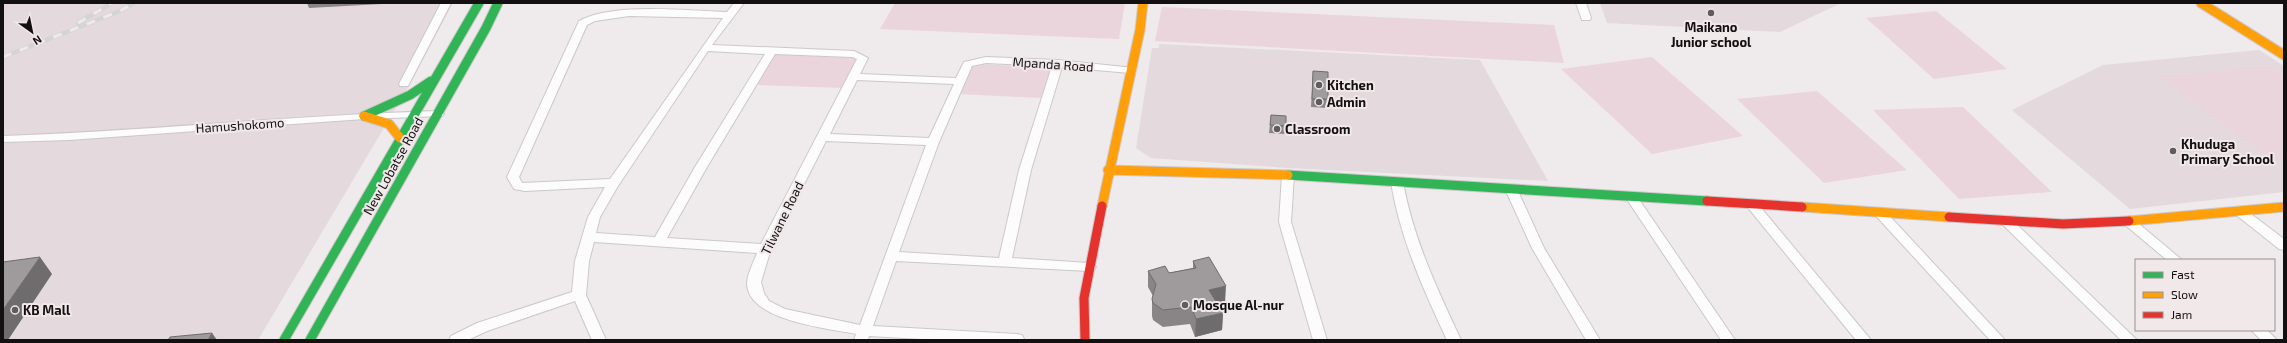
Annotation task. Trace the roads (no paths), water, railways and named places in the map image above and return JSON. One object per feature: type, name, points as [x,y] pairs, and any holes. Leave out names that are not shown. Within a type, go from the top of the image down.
[{"type":"street","points":[[404,84],[446,3]]},
{"type":"street","name":"New Lobatse Road","points":[[284,340],[413,115],[439,75],[479,3]]},
{"type":"street","name":"New Lobatse Road","points":[[310,340],[438,114],[498,3]]},
{"type":"street","points":[[599,340],[579,294],[582,262],[594,217],[614,183],[706,48],[739,3]]},
{"type":"street","points":[[1085,340],[1084,298],[1089,267],[1143,3]]},
{"type":"street","points":[[1581,3],[1586,18]]},
{"type":"street","points":[[2201,3],[2284,55]]},
{"type":"street","points":[[614,183],[525,187],[518,186],[513,177],[583,22],[592,16],[616,14],[730,15]]},
{"type":"street","points":[[660,240],[700,167],[772,50],[706,48]]},
{"type":"street","name":"Tilwane Road","points":[[772,50],[859,55],[863,58],[824,137],[765,249],[754,282],[757,294],[764,304],[781,313],[863,336],[1017,339]]},
{"type":"street","name":"Mpanda Road","points":[[959,81],[967,64],[975,61],[986,60],[1058,63],[1130,70]]},
{"type":"street","points":[[1005,261],[1026,170],[1058,63]]},
{"type":"street","points":[[364,116],[410,95],[439,75]]},
{"type":"street","points":[[854,77],[959,81],[933,142],[863,336]]},
{"type":"street","name":"Hamushokomo","points":[[3,139],[43,138],[364,116],[438,114]]},
{"type":"street","points":[[364,116],[389,124],[400,138]]},
{"type":"street","points":[[824,137],[933,142]]},
{"type":"street","points":[[1108,170],[1288,175],[1753,206],[2063,224],[2128,221],[2284,207]]},
{"type":"street","points":[[1288,175],[1285,222],[1320,340]]},
{"type":"street","points":[[1397,182],[1404,217],[1433,293],[1454,340]]},
{"type":"street","points":[[1511,189],[1538,248],[1593,340]]},
{"type":"street","points":[[1632,198],[1728,340]]},
{"type":"street","points":[[1753,206],[1864,340]]},
{"type":"street","points":[[2239,211],[2284,246]]},
{"type":"street","points":[[1880,213],[1998,340]]},
{"type":"street","points":[[2005,220],[2130,340]]},
{"type":"street","points":[[2128,221],[2174,259]]},
{"type":"street","points":[[588,237],[660,240],[765,249]]},
{"type":"street","points":[[893,256],[1005,261],[1089,267]]},
{"type":"street","points":[[456,340],[482,327],[579,294]]},
{"type":"street","points":[[2259,331],[2270,340]]},
{"type":"railway","points":[[78,23],[112,3]]},
{"type":"railway","points":[[3,57],[120,11],[134,3]]},
{"type":"place","name":"Maikano Junior school","points":[[1711,13]]},
{"type":"place","name":"Kitchen","points":[[1319,85]]},
{"type":"place","name":"Admin","points":[[1319,102]]},
{"type":"place","name":"Classroom","points":[[1277,129]]},
{"type":"place","name":"Khuduga Primary School","points":[[2173,151]]},
{"type":"place","name":"Mosque Al-nur","points":[[1185,305]]},
{"type":"place","name":"KB Mall","points":[[15,310]]}]
